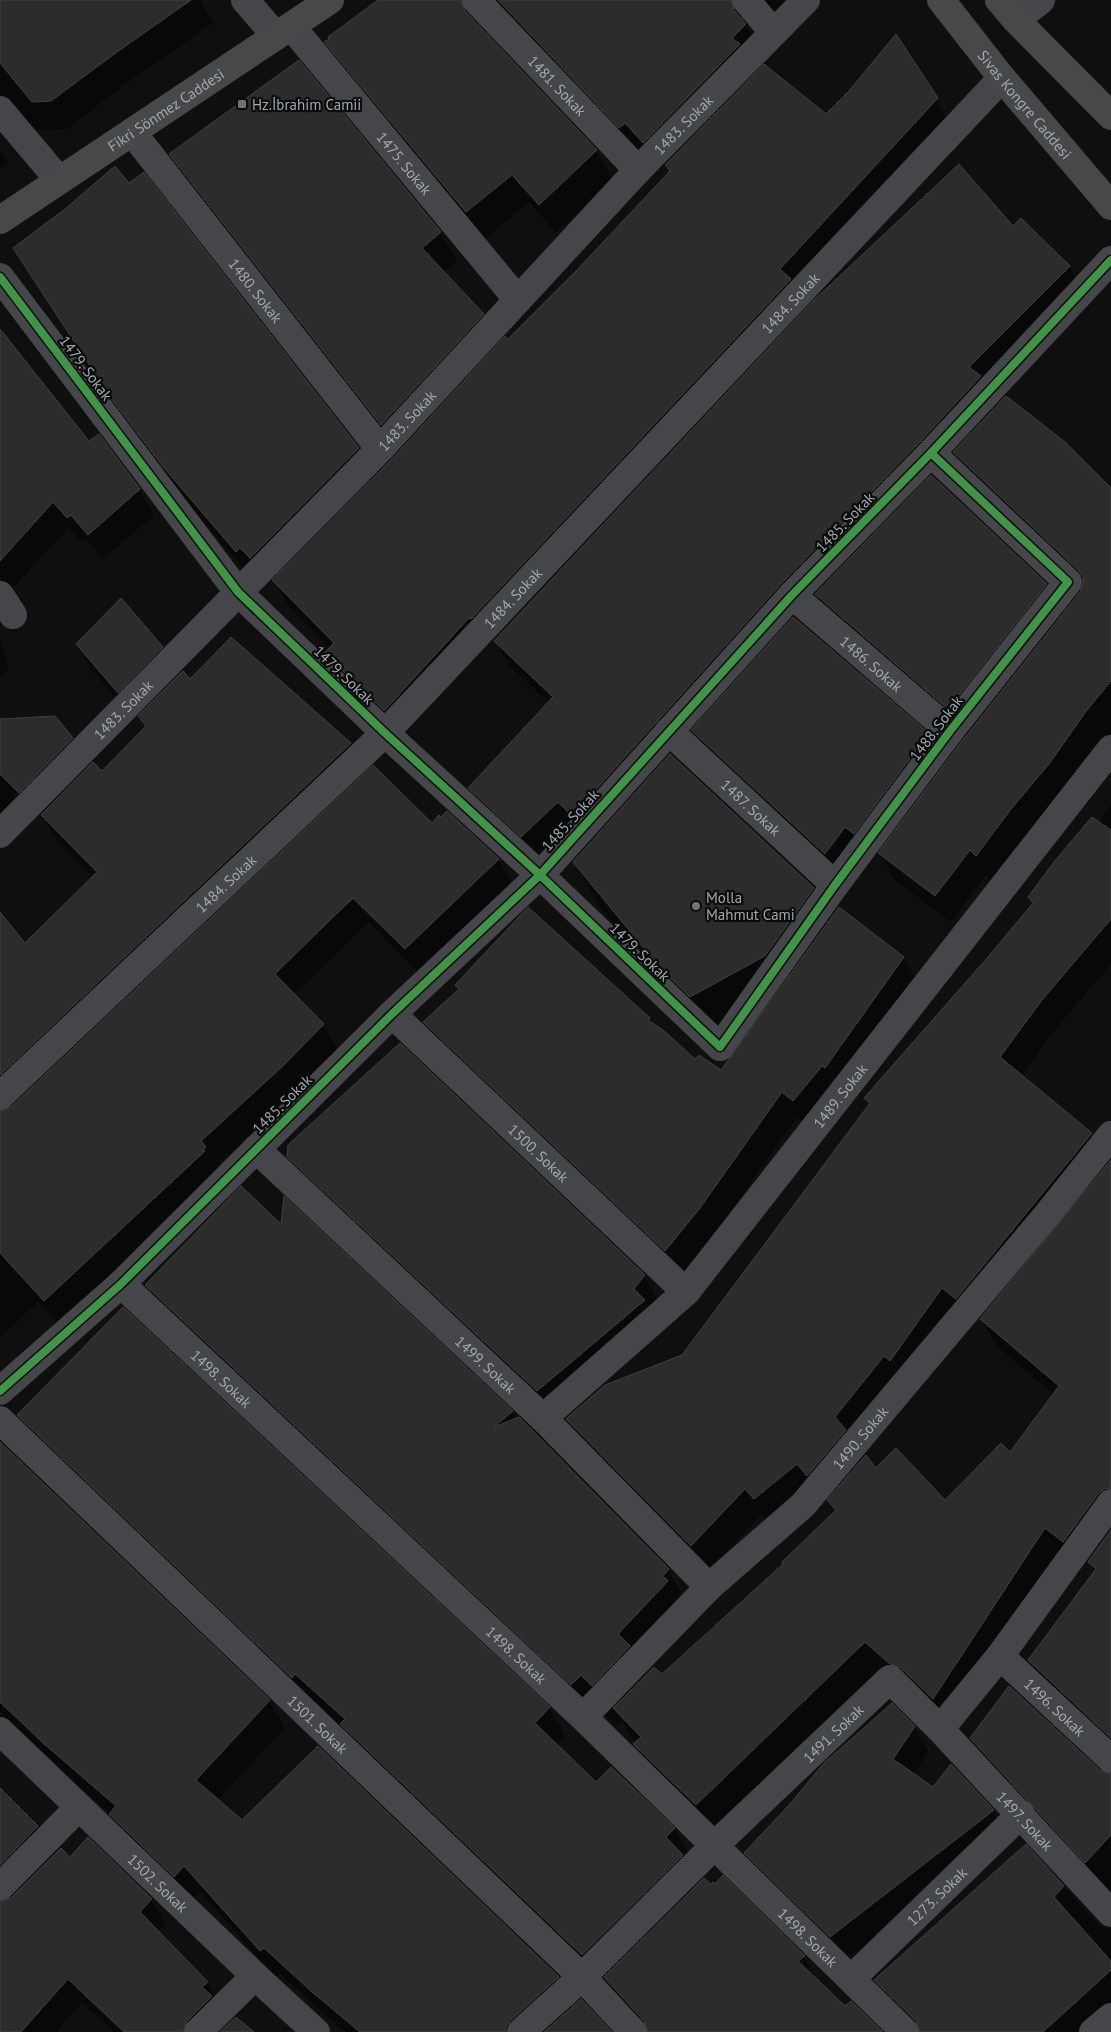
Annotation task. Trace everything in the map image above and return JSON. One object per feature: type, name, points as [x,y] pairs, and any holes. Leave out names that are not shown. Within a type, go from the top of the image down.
[{"type":"main road","name":"Fikri Sönmez Caddesi","points":[[0,220],[330,0]]},
{"type":"main road","name":"Sivas Kongre Caddesi","points":[[941,0],[1002,78],[1111,206]]},
{"type":"main road","points":[[1007,10],[1111,116]]},
{"type":"street","name":"1475. Sokak","points":[[245,0],[284,31],[518,300]]},
{"type":"street","name":"1481. Sokak","points":[[476,0],[638,170]]},
{"type":"street","points":[[746,0],[773,32]]},
{"type":"street","name":"1483. Sokak","points":[[0,834],[380,448],[638,170],[806,0]]},
{"type":"street","points":[[1007,10],[1041,0]]},
{"type":"street","name":"1484. Sokak","points":[[0,1096],[385,733],[1002,78]]},
{"type":"street","points":[[0,110],[59,180]]},
{"type":"street","name":"1480. Sokak","points":[[132,132],[380,448]]},
{"type":"street","name":"1485. Sokak","points":[[0,1392],[121,1284],[392,1014],[540,875],[792,595],[931,453],[1111,260]]},
{"type":"street","name":"1479. Sokak","points":[[0,277],[238,592],[385,733],[540,875],[720,1047]]},
{"type":"street","name":"1488. Sokak","points":[[720,1047],[835,885],[950,731],[1068,582],[931,453]]},
{"type":"street","name":"1486. Sokak","points":[[792,595],[950,731]]},
{"type":"street","name":"1487. Sokak","points":[[668,731],[835,885]]},
{"type":"street","name":"1489. Sokak","points":[[543,1418],[686,1292],[1111,749]]},
{"type":"street","name":"1500. Sokak","points":[[392,1014],[686,1292]]},
{"type":"street","name":"1490. Sokak","points":[[583,1717],[709,1587],[802,1505],[1047,1215],[1111,1135]]},
{"type":"street","name":"1499. Sokak","points":[[256,1149],[543,1418],[709,1587]]},
{"type":"street","name":"1498. Sokak","points":[[121,1284],[583,1717],[905,2032]]},
{"type":"street","name":"1501. Sokak","points":[[0,1420],[582,1977],[632,2032]]},
{"type":"street","points":[[940,1729],[1000,1656],[1111,1503]]},
{"type":"street","name":"1496. Sokak","points":[[1000,1656],[1111,1758]]},
{"type":"street","name":"1491. Sokak","points":[[521,2032],[582,1977],[714,1846],[890,1679],[940,1729]]},
{"type":"street","name":"1497. Sokak","points":[[940,1729],[1111,1913]]},
{"type":"street","name":"1502. Sokak","points":[[0,1731],[255,1976],[316,2032]]},
{"type":"street","points":[[0,1887],[79,1807]]},
{"type":"street","name":"1273. Sokak","points":[[851,1979],[1021,1814]]},
{"type":"street","points":[[198,2032],[255,1976]]},
{"type":"street","points":[[1093,2032],[1111,2017]]},
{"type":"building","points":[[0,0],[191,0],[51,101],[32,102],[0,63]]},
{"type":"building","points":[[378,0],[461,0],[465,11],[597,150],[539,205],[512,175],[466,212],[324,42]]},
{"type":"building","points":[[498,0],[731,0],[734,10],[746,24],[732,38],[740,44],[643,143],[625,123],[619,128]]},
{"type":"building","points":[[896,34],[938,98],[780,269],[791,279],[471,619],[469,618],[384,711],[324,653],[334,643],[272,580],[391,460],[505,336],[508,339],[576,271],[670,171],[665,165],[764,64],[826,114],[849,91]]},
{"type":"building","points":[[299,60],[441,232],[422,248],[484,314],[381,425],[169,154]]},
{"type":"building","points":[[959,164],[1013,226],[1021,218],[1070,266],[969,367],[981,376],[920,442],[780,585],[572,816],[558,802],[521,837],[468,788],[553,697],[494,641],[813,301]]},
{"type":"building","points":[[115,166],[129,183],[144,172],[359,448],[250,558],[240,548],[236,552],[164,468],[113,401],[13,248],[65,209]]},
{"type":"building","points":[[0,329],[89,441],[99,434],[140,489],[88,535],[71,515],[67,518],[53,502],[0,561]]},
{"type":"building","points":[[1006,396],[1065,442],[1111,488],[1111,681],[1087,710],[1049,764],[1011,809],[976,856],[970,850],[935,896],[878,853],[962,741],[1080,592],[1083,584],[1083,577],[1079,571],[953,452]]},
{"type":"building","points":[[931,475],[1047,584],[948,709],[815,594]]},
{"type":"building","points":[[121,598],[163,647],[118,693],[76,644]]},
{"type":"building","points":[[793,617],[929,733],[854,834],[845,827],[825,854],[691,730]]},
{"type":"building","points":[[231,637],[351,743],[0,1075],[0,912],[25,943],[97,872],[41,815],[93,762],[102,771],[146,726],[138,716],[183,671],[190,679]]},
{"type":"building","points":[[55,716],[73,738],[19,793],[0,774],[0,719]]},
{"type":"building","name":"Molla Mahmut Cami","points":[[670,754],[814,888],[765,956],[690,997],[660,968],[573,862]]},
{"type":"building","points":[[373,765],[432,823],[439,815],[441,817],[447,811],[499,859],[405,949],[353,898],[327,923],[275,974],[324,1024],[284,1065],[201,1141],[206,1147],[203,1150],[205,1151],[44,1301],[0,1253],[0,1111],[11,1107]]},
{"type":"building","points":[[1092,817],[1111,830],[1111,919],[1042,1000],[1000,1057],[1092,1133],[956,1299],[942,1288],[890,1361],[884,1356],[835,1417],[846,1430],[807,1476],[797,1464],[754,1499],[745,1489],[691,1546],[566,1419],[605,1385],[682,1355],[870,1103],[864,1098],[1033,903],[1028,897],[1054,862]]},
{"type":"building","points":[[528,907],[650,1018],[648,1020],[663,1030],[695,1059],[699,1055],[721,1070],[839,907],[904,957],[825,1068],[822,1066],[793,1101],[782,1092],[700,1208],[665,1251],[423,1022],[459,989],[455,985]]},
{"type":"building","points":[[400,1043],[645,1275],[634,1289],[645,1300],[537,1391],[287,1157],[288,1145]]},
{"type":"building","points":[[1111,1160],[1111,1488],[1104,1489],[1098,1494],[1063,1542],[1045,1528],[933,1699],[901,1668],[890,1664],[865,1642],[696,1805],[633,1744],[641,1737],[613,1708],[654,1667],[662,1674],[783,1564],[782,1562],[836,1510],[827,1500],[866,1455],[876,1468],[896,1448],[945,1500],[1001,1443],[1010,1452],[1059,1386],[980,1319]]},
{"type":"building","points":[[241,1186],[281,1224],[284,1196],[513,1411],[494,1427],[519,1417],[669,1569],[663,1576],[668,1581],[618,1634],[630,1646],[592,1686],[581,1675],[571,1685],[145,1285]]},
{"type":"building","points":[[123,1307],[550,1707],[535,1723],[596,1782],[611,1767],[675,1828],[666,1837],[683,1855],[582,1955],[340,1724],[345,1719],[295,1674],[292,1678],[17,1415]]},
{"type":"building","points":[[0,1442],[270,1700],[196,1780],[242,1820],[318,1746],[559,1977],[511,2020],[506,2027],[506,2032],[360,2032],[312,1992],[264,1948],[260,1951],[184,1866],[174,1877],[109,1814],[116,1806],[43,1743],[0,1702]]},
{"type":"building","points":[[1111,1530],[1111,1738],[1028,1660],[1096,1569],[1088,1562]]},
{"type":"building","points":[[1009,1686],[1100,1770],[1111,1774],[1111,1835],[1085,1863],[970,1738]]},
{"type":"building","points":[[892,1703],[915,1726],[893,1759],[933,1787],[951,1764],[994,1810],[830,1937],[744,1853],[789,1805],[824,1763]]},
{"type":"building","points":[[0,1788],[38,1826],[0,1865]]},
{"type":"building","points":[[88,1837],[152,1899],[140,1912],[208,1982],[202,1987],[212,1996],[187,2021],[183,2032],[124,2032],[68,1979],[21,2032],[0,2032],[0,1902],[11,1898],[61,1848],[70,1857]]},
{"type":"building","points":[[1026,1844],[1064,1886],[1054,1897],[1111,1961],[1111,1970],[1043,2032],[920,2032],[916,2021],[874,1980]]},
{"type":"building","points":[[723,1875],[805,1956],[798,1961],[845,2006],[851,2001],[883,2032],[648,2032],[644,2021],[604,1977],[704,1878],[711,1884],[713,1882],[715,1884]]},
{"type":"building","points":[[581,1999],[612,2032],[544,2032]]},
{"type":"building","points":[[236,2017],[254,2032],[220,2032]]},
{"type":"cycle path","points":[[0,1391],[121,1284],[392,1014],[540,875],[792,595],[931,453],[1111,260]]},
{"type":"cycle path","points":[[0,277],[238,592],[385,733],[540,875],[720,1047],[835,885],[950,731],[1068,582],[931,453]]},
{"type":"place","name":"Hz.İbrahim Camii","points":[[242,104]]},
{"type":"place","name":"Molla Mahmut Cami","points":[[696,906]]}]
